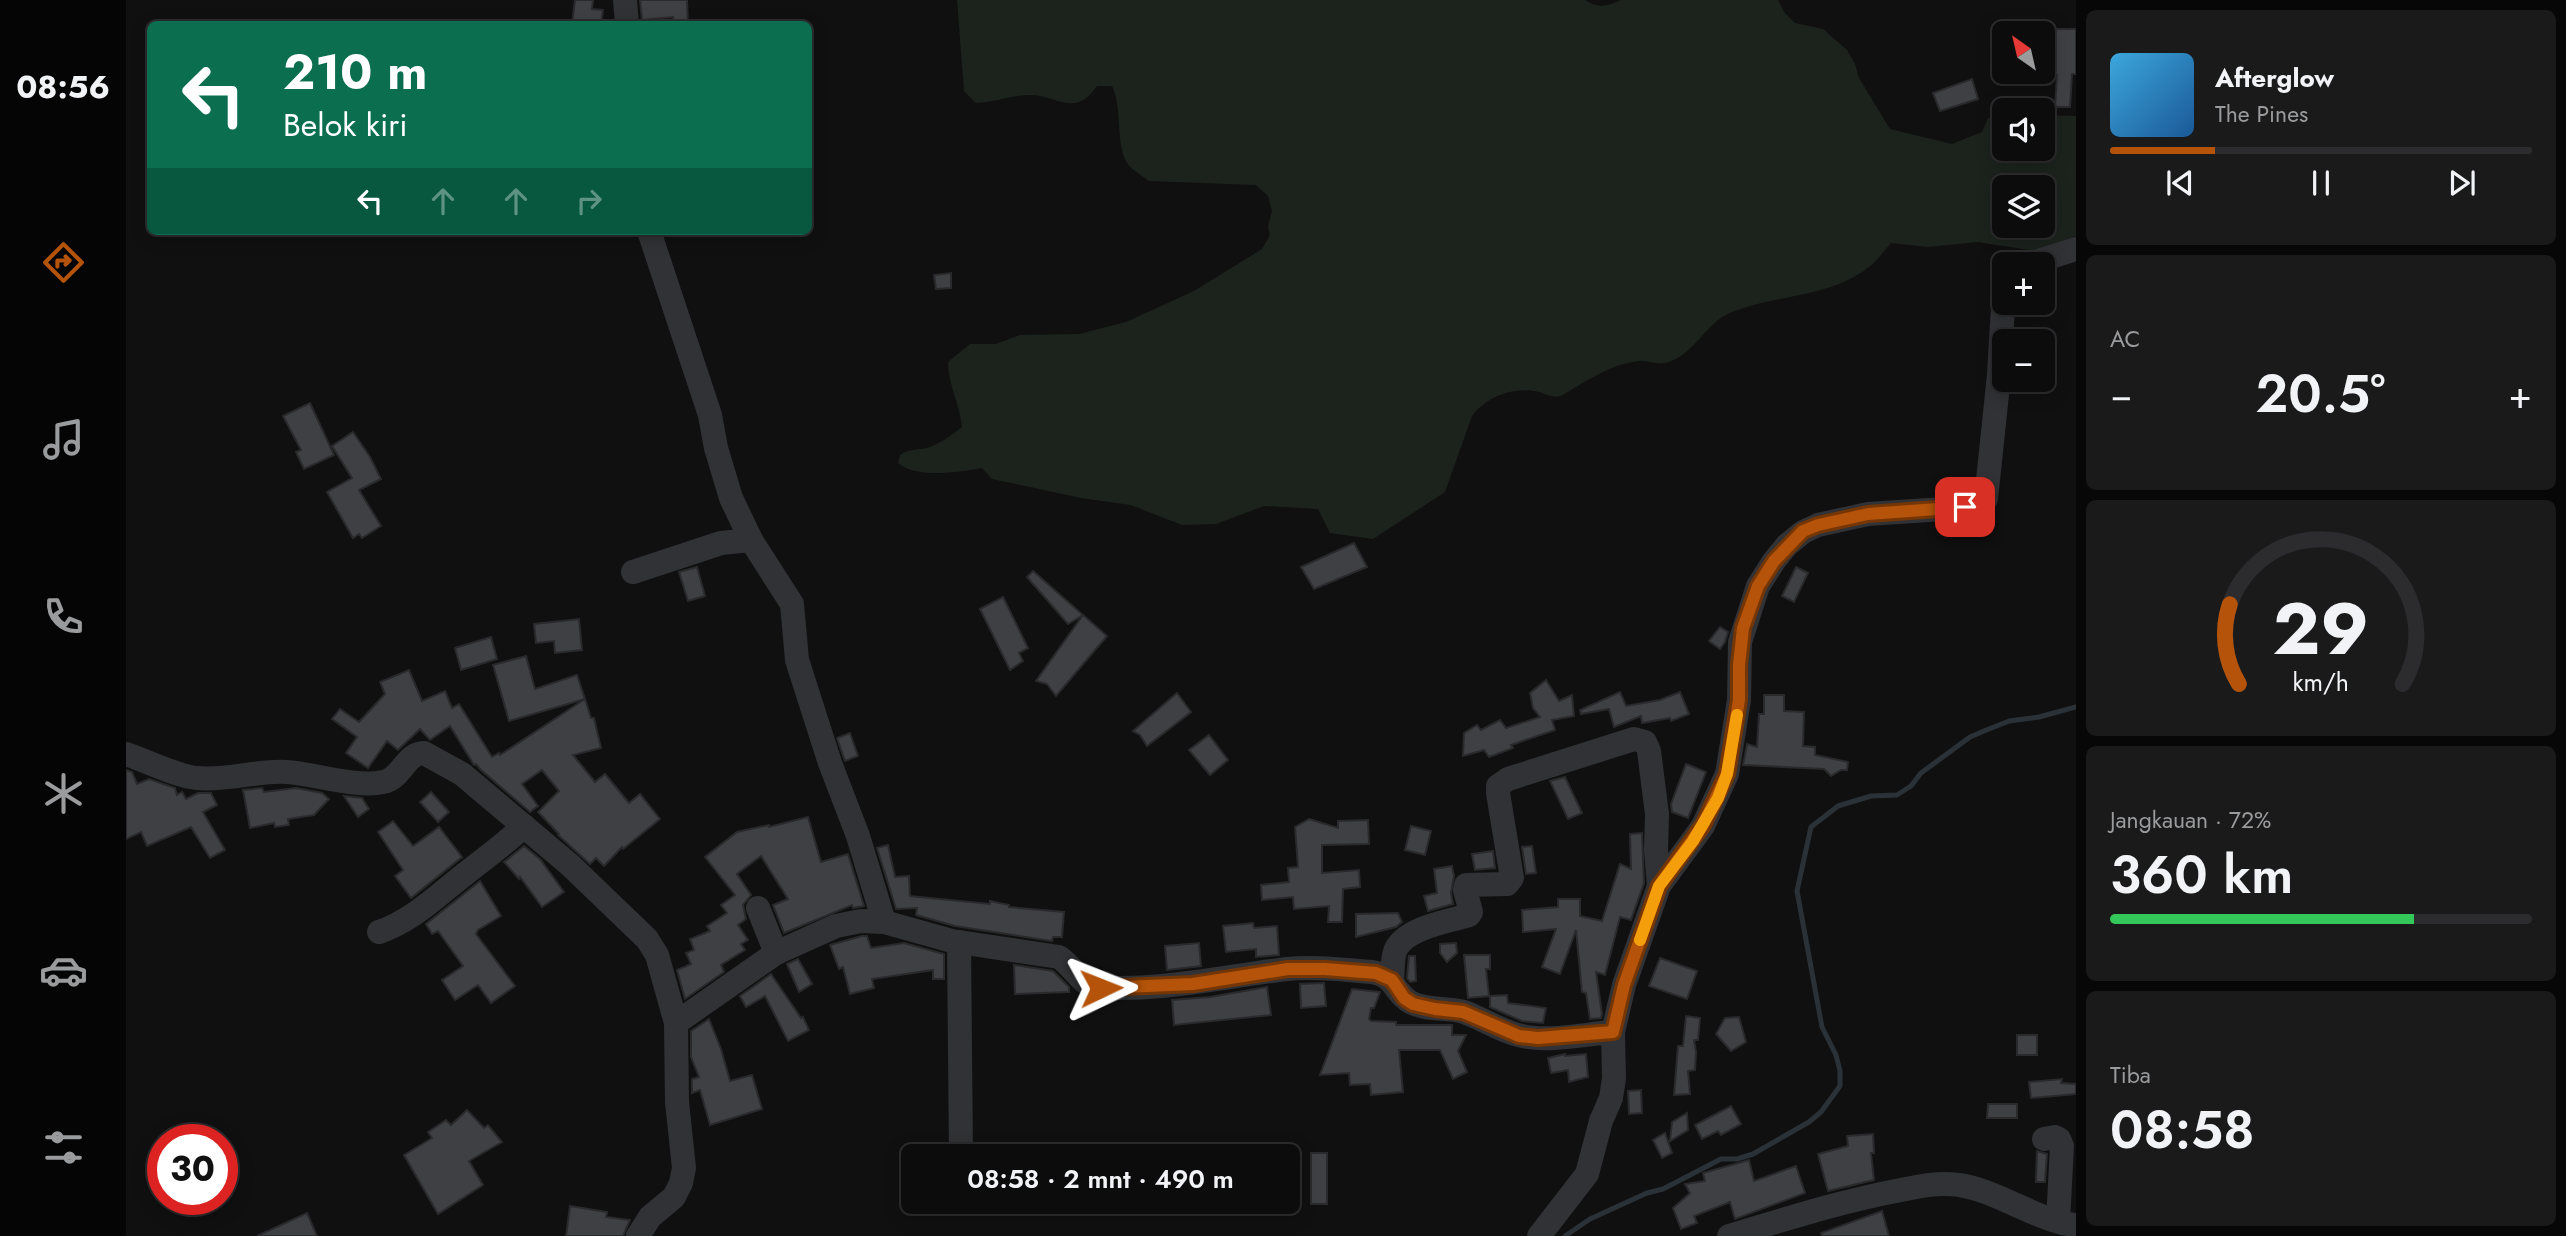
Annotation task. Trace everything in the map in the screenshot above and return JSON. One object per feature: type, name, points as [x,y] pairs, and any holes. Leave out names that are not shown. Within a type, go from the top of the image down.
[{"type":"street","points":[[625,0],[627,21]]},
{"type":"street","points":[[650,235],[710,415],[731,498],[751,540],[792,604],[797,660],[830,763],[858,836],[884,922]]},
{"type":"street","points":[[2055,256],[2076,249]]},
{"type":"street","points":[[1539,1236],[1580,1187],[1587,1174],[1601,1121],[1611,1098],[1614,1078],[1613,1032],[1624,985],[1659,886],[1703,825],[1727,774],[1739,700],[1743,628],[1758,586],[1774,561],[1803,531],[1818,525],[1868,514],[1973,507],[1986,499],[2002,315]]},
{"type":"street","points":[[633,572],[721,543],[751,540]]},
{"type":"street","points":[[1392,980],[1396,949],[1404,940],[1417,932],[1469,915],[1471,912],[1466,885],[1507,884],[1513,878],[1498,793],[1498,786],[1508,779],[1634,739],[1645,742],[1649,751],[1657,814],[1659,886]]},
{"type":"street","points":[[126,754],[196,778],[286,772],[367,783],[394,778],[411,758],[417,753],[424,753],[462,774],[570,865],[646,939],[657,955],[676,1023],[677,1102],[684,1168],[674,1197],[650,1217],[638,1236]]},
{"type":"street","points":[[379,932],[414,915],[500,849],[524,826]]},
{"type":"street","points":[[758,908],[775,953]]},
{"type":"street","points":[[676,1023],[775,953],[836,926],[861,921],[884,922],[917,933],[959,942],[1059,957],[1068,963],[1082,982],[1092,987],[1193,984],[1300,969],[1376,973],[1392,980],[1404,998],[1413,1004],[1463,1012],[1519,1036],[1538,1038],[1613,1032]]},
{"type":"street","points":[[959,942],[961,1144]]},
{"type":"street","points":[[1729,1236],[1835,1205],[1929,1185],[1958,1184],[2070,1227],[2062,1146],[2055,1137],[2044,1139]]},
{"type":"shaded area","points":[[957,0],[1585,0],[1603,6],[1621,0],[1778,0],[1784,12],[1795,23],[1823,29],[1847,50],[1859,78],[1890,129],[1952,144],[1982,132],[1988,118],[1992,117],[1992,161],[2055,161],[2055,115],[2076,116],[2076,236],[2035,251],[1978,242],[1928,247],[1891,243],[1869,267],[1837,285],[1732,312],[1714,323],[1675,359],[1662,363],[1639,361],[1618,366],[1598,374],[1561,396],[1530,390],[1502,394],[1485,403],[1472,416],[1445,492],[1373,539],[1330,533],[1318,509],[1264,506],[1216,524],[1182,525],[1131,505],[1081,498],[992,479],[982,468],[927,473],[906,468],[898,463],[903,453],[932,446],[962,427],[948,362],[970,344],[996,344],[1020,335],[1079,334],[1126,322],[1194,291],[1262,249],[1270,235],[1268,227],[1272,211],[1268,196],[1256,185],[1149,181],[1132,168],[1123,155],[1112,86],[1097,86],[1089,96],[1072,103],[1027,95],[976,103],[964,91]]},
{"type":"building","points":[[575,0],[593,0],[592,9],[603,10],[601,21],[572,21]]},
{"type":"building","points":[[640,0],[687,0],[688,21],[673,21],[673,17],[642,20]]},
{"type":"building","points":[[2055,29],[2076,29],[2076,74],[2072,74],[2070,107],[2055,107]]},
{"type":"building","points":[[1972,79],[1978,99],[1940,111],[1933,93]]},
{"type":"building","points":[[951,273],[951,288],[936,289],[934,275]]},
{"type":"building","points":[[310,403],[334,455],[304,469],[296,452],[301,450],[283,416]]},
{"type":"building","points":[[353,432],[381,479],[359,490],[381,526],[362,538],[359,534],[353,538],[327,492],[352,478],[332,446]]},
{"type":"building","points":[[1354,543],[1367,567],[1314,589],[1301,567]]},
{"type":"building","points":[[697,567],[705,596],[688,601],[679,572]]},
{"type":"building","points":[[1796,567],[1808,573],[1794,602],[1782,596]]},
{"type":"building","points":[[1033,571],[1083,615],[1068,624],[1027,577]]},
{"type":"building","points":[[1003,597],[1028,648],[1019,653],[1023,661],[1010,670],[980,609]]},
{"type":"building","points":[[1083,615],[1107,636],[1056,696],[1047,684],[1036,681]]},
{"type":"building","points":[[579,619],[582,650],[555,653],[554,641],[536,643],[534,624]]},
{"type":"building","points":[[1720,627],[1728,632],[1720,649],[1709,641]]},
{"type":"building","points":[[491,637],[497,659],[461,670],[455,648]]},
{"type":"building","points":[[526,656],[535,689],[577,675],[585,699],[509,721],[493,665]]},
{"type":"building","points":[[409,670],[422,701],[445,691],[452,708],[459,704],[492,757],[499,753],[500,755],[585,699],[591,718],[594,718],[601,748],[573,755],[595,782],[605,774],[629,803],[640,794],[660,819],[623,849],[622,847],[604,866],[596,858],[590,864],[558,835],[538,812],[559,791],[542,770],[522,784],[538,806],[530,812],[474,765],[450,726],[430,740],[420,729],[398,750],[387,741],[368,768],[346,753],[357,737],[332,719],[340,709],[359,722],[385,694],[380,682]]},
{"type":"building","points":[[1546,680],[1559,701],[1572,695],[1574,716],[1552,720],[1555,730],[1511,745],[1513,748],[1489,757],[1484,750],[1463,756],[1464,733],[1477,725],[1481,730],[1500,720],[1506,728],[1540,717],[1533,708],[1530,693]]},
{"type":"building","points":[[1620,692],[1626,706],[1660,700],[1680,692],[1689,714],[1671,721],[1670,718],[1642,723],[1641,716],[1614,727],[1609,709],[1581,714],[1580,710]]},
{"type":"building","points":[[1177,693],[1191,712],[1147,746],[1140,735],[1133,731]]},
{"type":"building","points":[[1764,695],[1784,695],[1784,711],[1804,712],[1803,746],[1815,747],[1815,755],[1848,762],[1847,770],[1841,770],[1831,776],[1824,769],[1743,765],[1747,744],[1757,747],[1759,714],[1764,714]]},
{"type":"building","points":[[850,733],[858,756],[845,761],[837,738]]},
{"type":"building","points":[[1209,735],[1228,760],[1210,775],[1189,750]]},
{"type":"building","points":[[1686,764],[1706,772],[1688,818],[1672,812],[1671,804]]},
{"type":"building","points":[[126,770],[132,772],[137,784],[149,779],[175,788],[177,795],[182,792],[186,799],[198,793],[211,793],[217,805],[203,812],[225,850],[210,858],[191,827],[147,846],[141,832],[126,839]]},
{"type":"building","points":[[1565,777],[1582,813],[1568,819],[1550,781]]},
{"type":"building","points":[[262,788],[264,792],[296,788],[322,793],[329,799],[314,815],[288,819],[289,825],[275,827],[274,823],[250,828],[243,790]]},
{"type":"building","points":[[431,792],[449,812],[438,822],[420,802]]},
{"type":"building","points":[[344,796],[362,798],[369,809],[358,817]]},
{"type":"building","points":[[808,817],[821,862],[848,854],[864,906],[853,908],[852,905],[784,933],[773,905],[788,899],[761,856],[737,874],[751,895],[743,905],[746,919],[738,925],[748,940],[741,944],[745,950],[721,965],[724,972],[685,999],[677,970],[691,964],[686,953],[694,950],[690,939],[710,931],[707,926],[727,913],[721,905],[735,895],[705,857],[737,832]]},
{"type":"building","points":[[1309,819],[1338,828],[1338,821],[1368,820],[1369,844],[1322,845],[1322,873],[1359,870],[1360,887],[1343,889],[1342,922],[1328,922],[1329,906],[1294,909],[1293,897],[1262,900],[1261,885],[1289,882],[1288,868],[1298,867],[1295,827]]},
{"type":"building","points":[[393,821],[413,846],[439,827],[462,857],[411,898],[395,876],[403,870],[378,832]]},
{"type":"building","points":[[1411,826],[1431,831],[1425,855],[1405,850]]},
{"type":"building","points":[[1642,833],[1644,883],[1631,920],[1620,917],[1605,975],[1596,972],[1602,1014],[1601,1018],[1590,1019],[1586,993],[1582,992],[1576,930],[1560,974],[1542,967],[1556,929],[1523,932],[1522,910],[1558,907],[1558,899],[1580,899],[1580,916],[1602,921],[1620,864],[1631,869],[1630,834]]},
{"type":"building","points":[[888,845],[895,877],[909,876],[910,896],[990,904],[990,901],[1009,907],[1064,912],[1062,937],[1053,937],[1052,941],[955,926],[916,915],[917,908],[896,909],[877,848]]},
{"type":"building","points":[[524,846],[540,859],[564,892],[542,907],[520,877],[519,879],[504,862]]},
{"type":"building","points":[[1532,846],[1536,873],[1526,874],[1522,847]]},
{"type":"building","points":[[1493,851],[1495,868],[1475,870],[1472,854]]},
{"type":"building","points":[[1452,866],[1453,904],[1428,911],[1424,896],[1437,893],[1434,869]]},
{"type":"building","points":[[480,881],[501,916],[476,934],[515,986],[491,1003],[478,985],[455,1000],[442,980],[463,966],[438,931],[432,934],[426,924]]},
{"type":"building","points":[[1398,913],[1402,922],[1396,927],[1356,937],[1356,914]]},
{"type":"building","points":[[1253,923],[1254,928],[1277,926],[1279,955],[1256,957],[1256,949],[1226,952],[1223,926]]},
{"type":"building","points":[[867,936],[871,948],[904,943],[944,954],[944,979],[933,979],[933,970],[872,979],[874,988],[850,994],[843,967],[839,969],[830,945]]},
{"type":"building","points":[[1199,943],[1201,966],[1167,970],[1165,946]]},
{"type":"building","points":[[1456,943],[1457,953],[1447,962],[1440,953],[1440,944]]},
{"type":"building","points":[[1464,955],[1490,955],[1490,969],[1486,969],[1489,996],[1468,998]]},
{"type":"building","points":[[1409,956],[1415,956],[1416,981],[1410,982],[1407,978]]},
{"type":"building","points":[[1660,958],[1697,971],[1687,999],[1649,986]]},
{"type":"building","points":[[798,959],[812,984],[799,992],[787,964]]},
{"type":"building","points":[[1014,965],[1053,971],[1069,987],[1069,992],[1015,994]]},
{"type":"building","points":[[771,974],[801,1018],[803,1017],[809,1030],[788,1041],[765,996],[746,1007],[740,996]]},
{"type":"building","points":[[1324,983],[1326,1006],[1301,1008],[1300,984]]},
{"type":"building","points":[[1267,987],[1271,1015],[1174,1025],[1172,1000],[1210,997]]},
{"type":"building","points":[[1352,989],[1380,992],[1374,1008],[1371,1008],[1371,1021],[1396,1022],[1396,1025],[1452,1025],[1452,1035],[1466,1035],[1458,1051],[1467,1072],[1453,1079],[1440,1050],[1399,1050],[1403,1092],[1371,1095],[1370,1084],[1350,1085],[1349,1073],[1320,1075]]},
{"type":"building","points":[[1507,995],[1508,1003],[1546,1008],[1543,1023],[1522,1021],[1490,1007],[1490,996]]},
{"type":"building","points":[[1686,1016],[1700,1018],[1698,1040],[1694,1040],[1695,1070],[1688,1071],[1690,1094],[1674,1095],[1678,1046],[1683,1046]]},
{"type":"building","points":[[1739,1017],[1746,1042],[1731,1051],[1716,1034],[1725,1018]]},
{"type":"building","points":[[709,1019],[730,1081],[752,1075],[762,1109],[710,1125],[700,1090],[692,1093],[692,1079],[699,1077],[691,1057],[691,1031]]},
{"type":"building","points":[[2017,1035],[2037,1035],[2037,1055],[2017,1055]]},
{"type":"building","points":[[1565,1054],[1586,1054],[1588,1077],[1569,1082],[1568,1070],[1551,1073],[1548,1058]]},
{"type":"building","points":[[2062,1079],[2061,1083],[2076,1084],[2076,1094],[2031,1098],[2029,1082]]},
{"type":"building","points":[[1641,1090],[1642,1113],[1629,1114],[1628,1091]]},
{"type":"building","points":[[1988,1104],[2017,1104],[2017,1118],[1987,1118]]},
{"type":"building","points":[[1731,1106],[1741,1124],[1721,1135],[1718,1131],[1702,1139],[1695,1125]]},
{"type":"building","points":[[467,1110],[484,1128],[488,1125],[502,1142],[469,1161],[483,1185],[438,1214],[404,1155],[432,1138],[428,1132],[446,1120],[451,1125]]},
{"type":"building","points":[[1687,1113],[1688,1130],[1670,1141],[1672,1122]]},
{"type":"building","points":[[1665,1133],[1672,1153],[1662,1158],[1653,1140]]},
{"type":"building","points":[[1873,1134],[1874,1153],[1871,1153],[1874,1180],[1828,1191],[1818,1154],[1848,1146],[1847,1136]]},
{"type":"building","points":[[2037,1151],[2047,1154],[2045,1182],[2036,1182]]},
{"type":"building","points":[[1311,1153],[1327,1153],[1327,1204],[1311,1204]]},
{"type":"building","points":[[1749,1160],[1754,1181],[1796,1166],[1805,1193],[1735,1219],[1730,1202],[1694,1216],[1697,1223],[1681,1229],[1673,1208],[1690,1193],[1685,1184],[1705,1181],[1703,1173]]},
{"type":"building","points":[[570,1206],[607,1212],[606,1217],[630,1220],[623,1236],[566,1236]]},
{"type":"building","points":[[1882,1211],[1889,1236],[1822,1236],[1821,1233]]},
{"type":"building","points":[[307,1213],[317,1236],[257,1236]]},
{"type":"waterway","points":[[1565,1236],[1590,1219],[1647,1193],[1663,1189],[1721,1159],[1737,1159],[1753,1154],[1809,1122],[1821,1112],[1840,1086],[1836,1055],[1822,1027],[1797,891],[1811,827],[1838,806],[1871,796],[1897,795],[1911,786],[1921,773],[1970,737],[2009,721],[2039,717],[2076,707]]},
{"type":"slow traffic","points":[[1640,940],[1659,886],[1693,841],[1718,798],[1727,774],[1737,715]]},
{"type":"route","points":[[1101,988],[1193,984],[1288,969],[1376,973],[1392,980],[1404,998],[1413,1004],[1463,1012],[1519,1036],[1538,1038],[1613,1032],[1624,985],[1659,886],[1703,825],[1727,774],[1739,700],[1740,642],[1743,628],[1758,586],[1774,561],[1803,531],[1818,525],[1868,514],[1965,507]]}]
